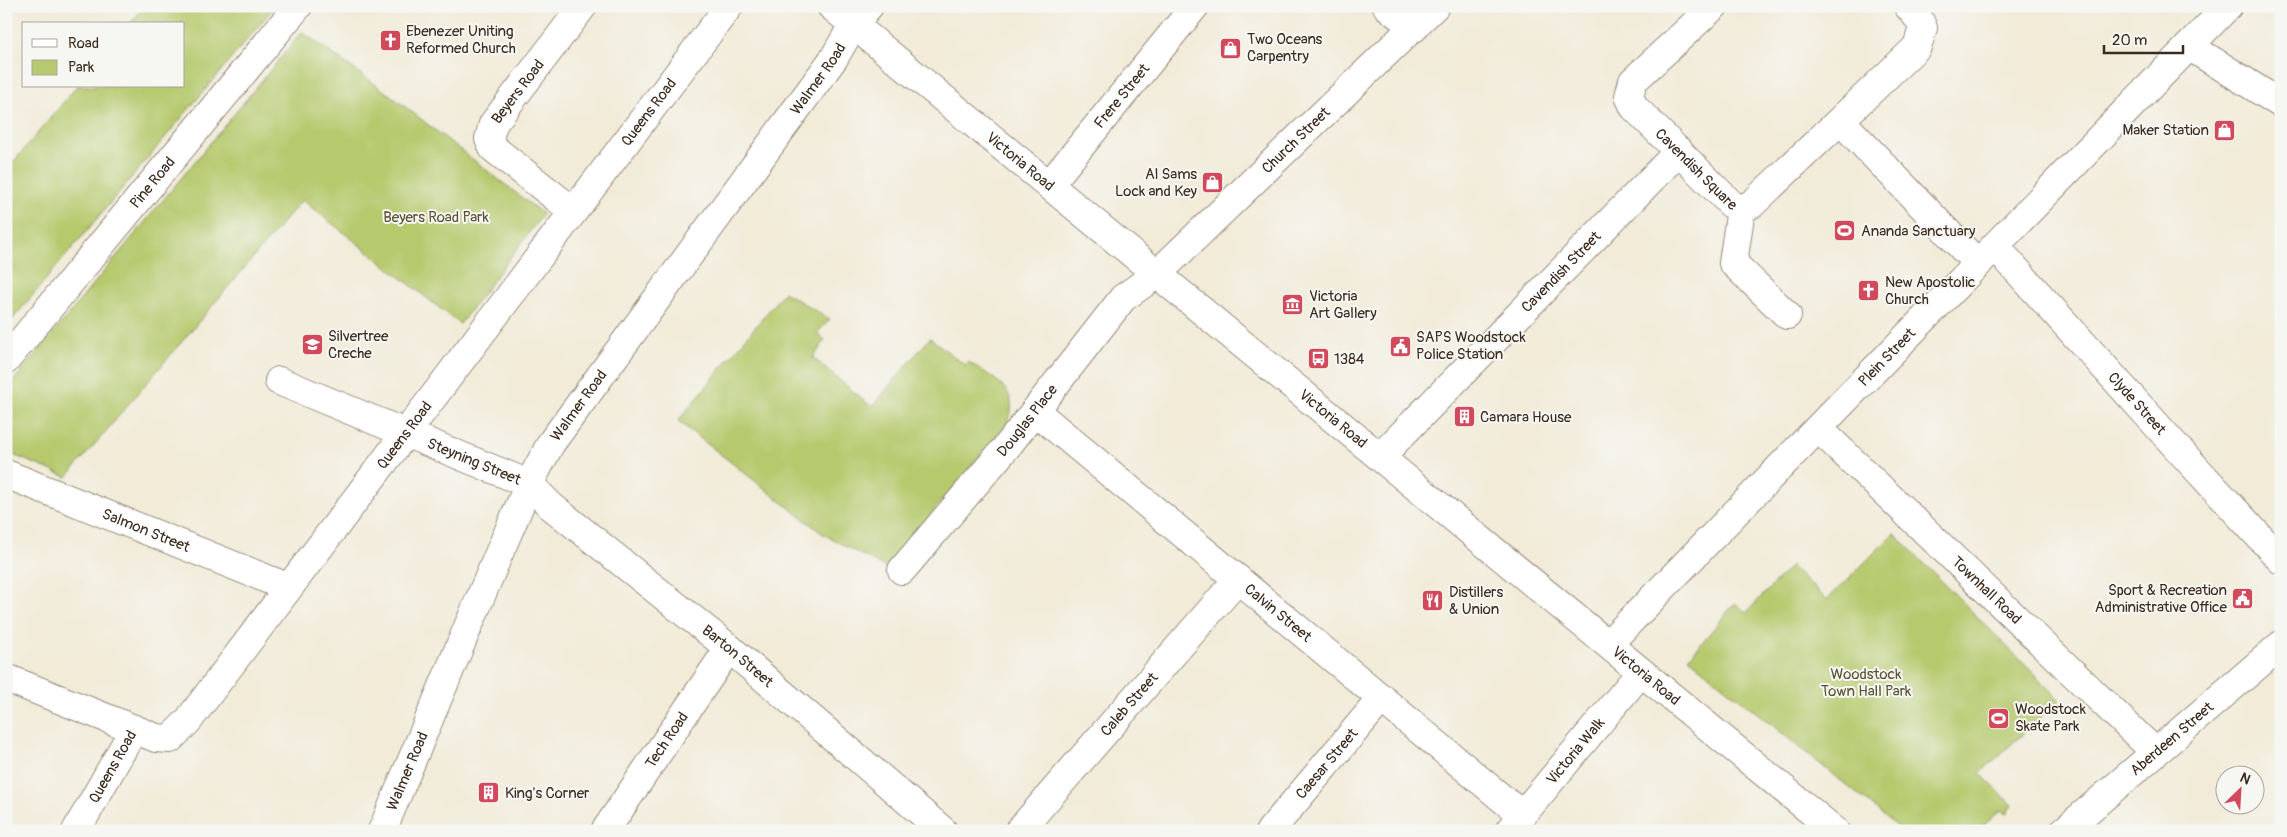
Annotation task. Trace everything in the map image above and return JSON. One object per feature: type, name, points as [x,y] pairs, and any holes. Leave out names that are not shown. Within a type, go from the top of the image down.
[{"type":"street","name":"Pine Road","points":[[6,360],[298,6]]},
{"type":"street","name":"Beyers Road","points":[[573,211],[493,148],[489,139],[493,124],[583,6]]},
{"type":"street","name":"Queens Road","points":[[76,831],[134,728],[156,738],[170,739],[175,735],[729,6]]},
{"type":"street","name":"Victoria Road","points":[[831,6],[861,16],[1048,185],[1835,831]]},
{"type":"street","name":"Frere Street","points":[[1048,185],[1195,6]]},
{"type":"street","points":[[1387,6],[1414,28]]},
{"type":"street","name":"Church Street","points":[[1156,275],[1435,6]]},
{"type":"street","name":"Cavendish Square","points":[[1714,6],[1633,81],[1630,87],[1630,96],[1634,107],[1679,150],[1730,204],[1741,208],[1752,204],[1917,47],[1923,28],[1919,19],[1908,6]]},
{"type":"street","name":"Plein Street","points":[[1608,644],[2228,6]]},
{"type":"street","name":"Walmer Road","points":[[385,830],[470,621],[530,484],[551,443],[834,58],[861,16]]},
{"type":"street","points":[[2189,46],[2281,104]]},
{"type":"street","name":"Clyde Street","points":[[1841,121],[1986,255],[2281,560]]},
{"type":"street","name":"Cavendish Street","points":[[1380,458],[1679,150]]},
{"type":"street","points":[[1741,208],[1733,263],[1786,315]]},
{"type":"street","name":"Douglas Place","points":[[902,570],[1035,412],[1123,298],[1156,275]]},
{"type":"street","name":"Steyning Street","points":[[279,381],[530,484]]},
{"type":"street","name":"Calvin Street","points":[[1035,412],[1382,698],[1516,823]]},
{"type":"street","name":"Townhall Road","points":[[1818,428],[2155,752]]},
{"type":"street","name":"Salmon Street","points":[[6,474],[287,587]]},
{"type":"street","name":"Barton Street","points":[[530,484],[552,506],[729,648],[942,831]]},
{"type":"street","name":"Caleb Street","points":[[1019,831],[1238,579]]},
{"type":"street","name":"Aberdeen Street","points":[[2064,831],[2281,645]]},
{"type":"street","name":"Tech Road","points":[[605,831],[729,648]]},
{"type":"street","name":"Victoria Walk","points":[[1516,823],[1641,672]]},
{"type":"street","points":[[6,678],[134,728]]},
{"type":"street","name":"Caesar Street","points":[[1270,831],[1382,698]]},
{"type":"green space","points":[[145,6],[267,6],[272,10],[6,327],[6,171],[75,88],[185,88],[185,22],[132,22]]},
{"type":"green space","name":"Beyers Road Park","points":[[302,32],[390,95],[543,214],[460,324],[302,200],[67,477],[6,452],[6,390]]},
{"type":"green space","points":[[784,292],[830,319],[817,333],[825,340],[813,358],[872,407],[930,338],[965,365],[969,362],[995,380],[1008,393],[1011,402],[1011,412],[1007,423],[886,568],[823,534],[678,421]]},
{"type":"green space","name":"Woodstock Town Hall Park","points":[[1894,533],[2060,700],[1980,773],[2012,805],[2006,814],[2001,810],[1983,826],[1982,831],[1903,831],[1689,658],[1735,603],[1746,613],[1791,566],[1827,600]]},
{"type":"place","name":"Ebenezer Uniting Reformed Church","points":[[390,40]]},
{"type":"place","name":"Two Oceans Carpentry","points":[[1231,48]]},
{"type":"place","name":"Maker Station","points":[[2225,130]]},
{"type":"place","name":"Al Sams Lock and Key","points":[[1213,183]]},
{"type":"place","name":"Ananda Sanctuary","points":[[1845,231]]},
{"type":"place","name":"New Apostolic Church","points":[[1869,291]]},
{"type":"place","name":"Victoria Art Gallery","points":[[1293,305]]},
{"type":"place","name":"Silvertree Creche","points":[[312,345]]},
{"type":"place","name":"SAPS Woodstock Police Station","points":[[1400,346]]},
{"type":"place","name":"1384","points":[[1318,359]]},
{"type":"place","name":"Camara House","points":[[1464,417]]},
{"type":"place","name":"Sport & Recreation Administrative Office","points":[[2243,599]]},
{"type":"place","name":"Distillers & Union","points":[[1433,601]]},
{"type":"place","name":"Woodstock Skate Park","points":[[1999,718]]},
{"type":"place","name":"King's Corner","points":[[489,793]]}]
